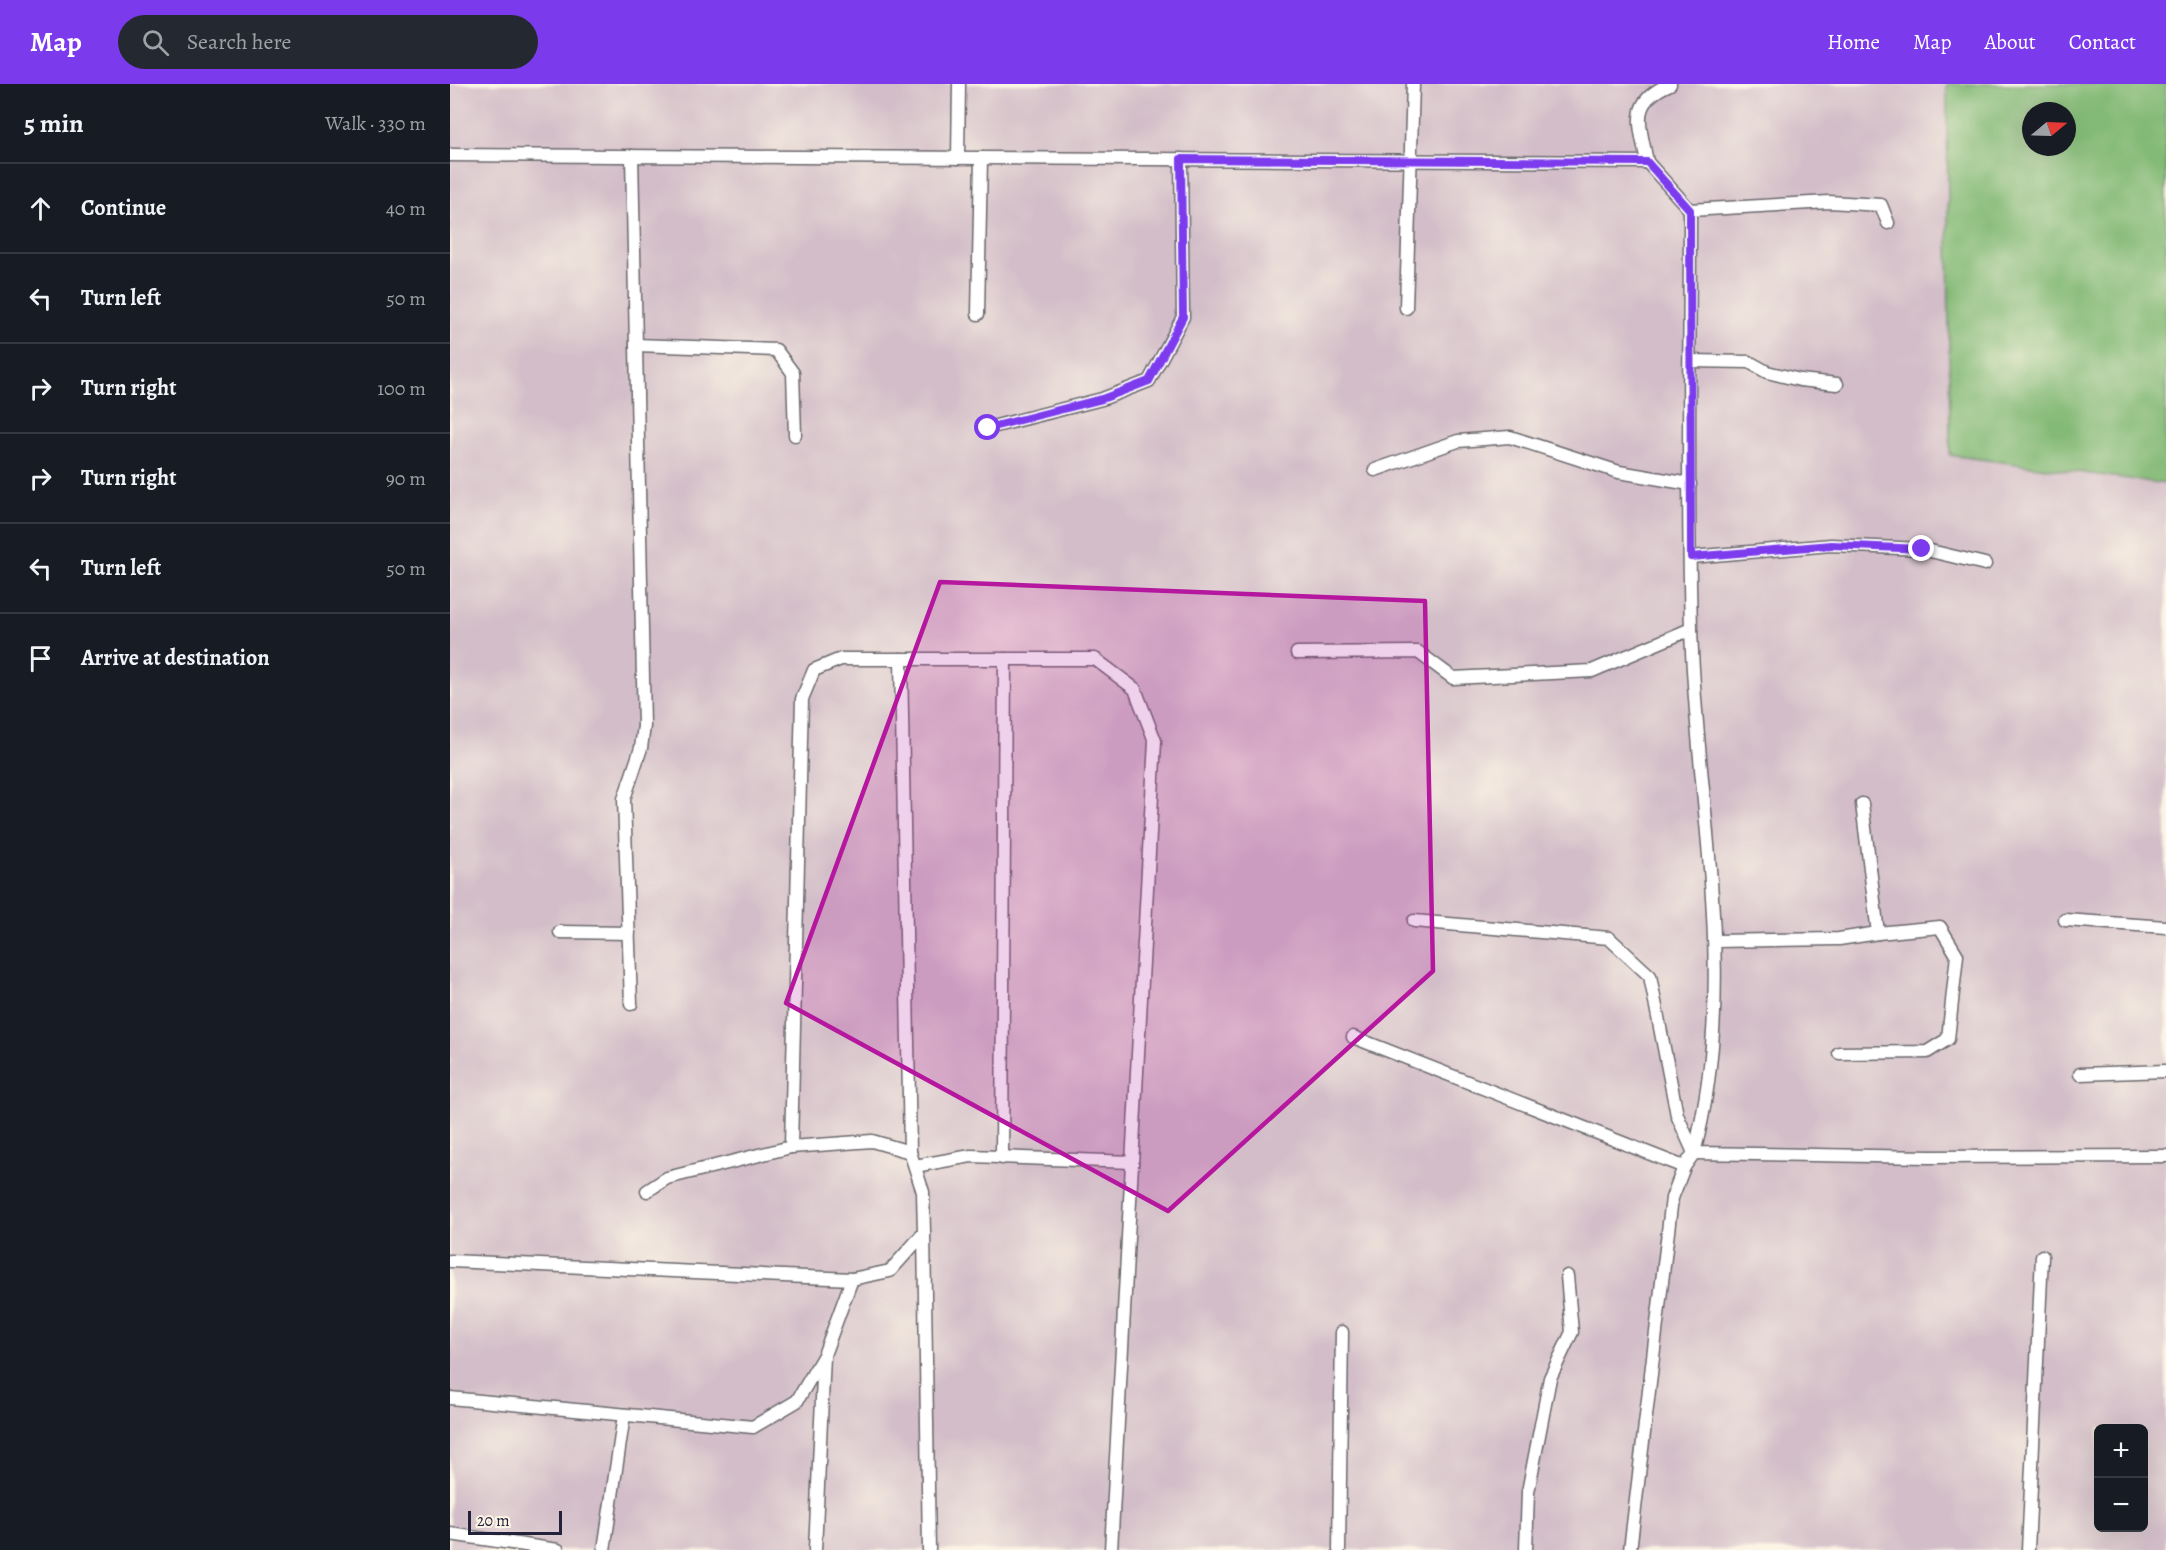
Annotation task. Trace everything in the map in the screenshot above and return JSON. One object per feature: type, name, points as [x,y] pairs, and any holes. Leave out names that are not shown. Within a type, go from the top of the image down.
[{"type":"lane","points":[[958,158],[959,84]]},
{"type":"lane","points":[[1406,308],[1413,84]]},
{"type":"lane","points":[[1630,1550],[1672,1198],[1684,1167],[1694,1153],[1706,1110],[1716,941],[1691,629],[1690,210],[1647,162],[1638,116],[1651,93],[1670,84]]},
{"type":"lane","points":[[450,155],[1647,162]]},
{"type":"lane","points":[[631,1004],[624,799],[640,748],[644,726],[632,156]]},
{"type":"lane","points":[[978,314],[981,158]]},
{"type":"lane","points":[[988,428],[1102,399],[1149,381],[1183,317],[1181,159]]},
{"type":"lane","points":[[1690,210],[1829,202],[1871,204],[1881,205],[1888,223]]},
{"type":"lane","points":[[636,345],[776,350],[793,374],[795,435]]},
{"type":"lane","points":[[1690,361],[1749,362],[1778,374],[1837,384]]},
{"type":"lane","points":[[1374,470],[1458,441],[1510,437],[1619,472],[1690,484]]},
{"type":"lane","points":[[1691,557],[1831,545],[1922,549],[1984,564]]},
{"type":"lane","points":[[1297,653],[1418,652],[1453,678],[1592,671],[1691,629]]},
{"type":"lane","points":[[791,1147],[802,699],[814,670],[841,659],[1095,659],[1135,689],[1155,741],[1111,1550]]},
{"type":"lane","points":[[901,659],[910,1152],[923,1192],[929,1550]]},
{"type":"lane","points":[[1002,1158],[1005,659]]},
{"type":"lane","points":[[1862,804],[1878,933]]},
{"type":"lane","points":[[2065,920],[2166,927]]},
{"type":"lane","points":[[1413,921],[1609,938],[1650,976],[1677,1115],[1694,1153]]},
{"type":"lane","points":[[1716,941],[1827,940],[1940,927],[1957,955],[1948,1039],[1928,1052],[1839,1053]]},
{"type":"lane","points":[[560,932],[629,933]]},
{"type":"lane","points":[[1353,1037],[1684,1167]]},
{"type":"lane","points":[[2080,1074],[2166,1071]]},
{"type":"lane","points":[[647,1191],[667,1178],[791,1147],[872,1141],[910,1152]]},
{"type":"lane","points":[[1694,1153],[1929,1157],[2166,1156]]},
{"type":"lane","points":[[915,1166],[971,1156],[1132,1162]]},
{"type":"lane","points":[[450,1261],[852,1279],[890,1271],[924,1233]]},
{"type":"lane","points":[[2028,1550],[2042,1256]]},
{"type":"lane","points":[[1526,1550],[1528,1492],[1550,1378],[1572,1332],[1567,1276]]},
{"type":"lane","points":[[450,1398],[753,1427],[797,1401],[824,1355],[852,1279]]},
{"type":"lane","points":[[1338,1550],[1342,1332]]},
{"type":"lane","points":[[815,1550],[824,1355]]},
{"type":"lane","points":[[604,1550],[624,1415]]},
{"type":"lane","points":[[450,1534],[558,1550]]},
{"type":"highlighted area","points":[[940,582],[1425,601],[1433,971],[1168,1211],[786,1003]]},
{"type":"shaded area","points":[[450,84],[1947,84],[1950,455],[2166,484],[2166,1550],[450,1550]]},
{"type":"green space","points":[[1947,84],[2166,84],[2166,484],[1950,455]]},
{"type":"route","points":[[988,428],[1102,399],[1149,381],[1183,317],[1181,159],[1647,162],[1690,210],[1691,557],[1831,545],[1922,549]]}]
